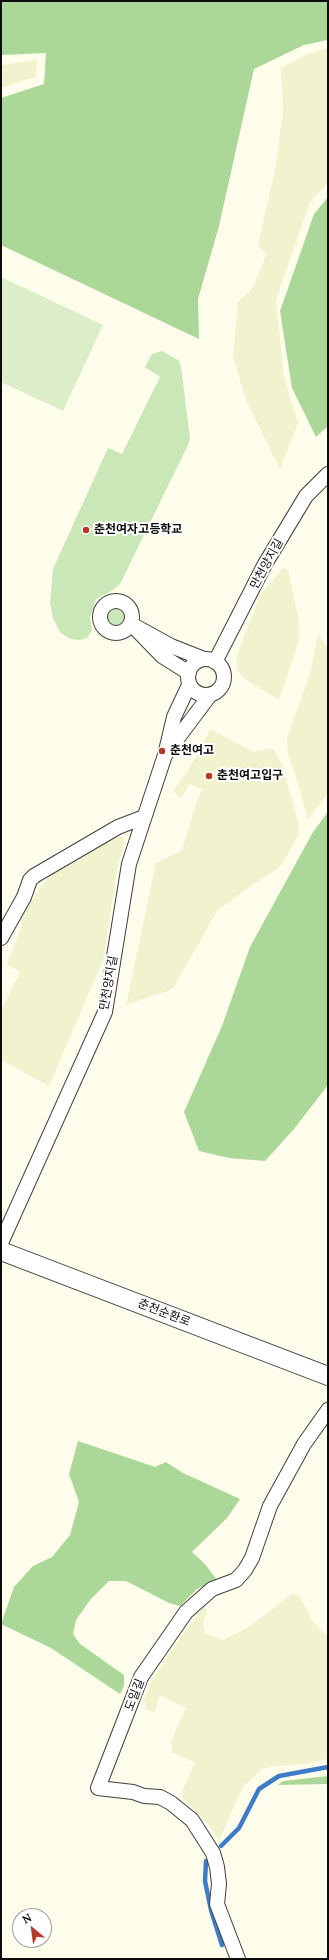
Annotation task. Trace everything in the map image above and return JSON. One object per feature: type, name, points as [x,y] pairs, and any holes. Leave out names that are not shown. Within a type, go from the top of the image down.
[{"type":"street","name":"만천양지길","points":[[210,660],[306,496],[328,474]]},
{"type":"street","points":[[165,755],[210,695],[220,689],[224,677],[220,666],[210,660],[171,646],[130,624],[162,656],[189,679],[198,694],[210,695]]},
{"type":"street","points":[[165,755],[174,717],[194,664],[210,660]]},
{"type":"street","name":"만천양지길","points":[[1,1243],[105,1012],[129,864],[165,755]]},
{"type":"street","points":[[1,938],[24,897],[30,880],[34,876],[118,827],[144,817]]},
{"type":"street","name":"춘천순환로","points":[[1,1251],[328,1376]]},
{"type":"street","name":"도일길","points":[[238,1959],[217,1904],[219,1884],[215,1860],[206,1840],[192,1820],[171,1803],[160,1797],[144,1796],[133,1792],[98,1788],[141,1677],[186,1612],[212,1590],[236,1580],[245,1570],[252,1558],[270,1506],[304,1444],[328,1410]]},
{"type":"green space","points":[[1,1],[328,1],[328,40],[304,45],[254,69],[219,226],[198,299],[199,339],[1,245],[1,98],[44,84],[46,53],[1,55]]},
{"type":"green space","points":[[328,48],[328,183],[310,202],[276,300],[284,376],[298,423],[280,469],[246,400],[233,356],[238,302],[253,288],[266,255],[258,245],[275,170],[283,112],[281,68],[307,54]]},
{"type":"green space","points":[[37,60],[36,77],[1,88],[1,65]]},
{"type":"green space","points":[[328,197],[328,426],[316,437],[292,388],[280,311],[314,214]]},
{"type":"green space","points":[[1,277],[103,325],[63,411],[1,382]]},
{"type":"green space","points":[[162,351],[178,360],[181,367],[190,439],[120,584],[113,590],[96,599],[90,618],[92,630],[87,638],[80,640],[70,639],[60,632],[53,618],[50,603],[53,569],[108,448],[122,454],[160,377],[145,367],[152,354]]},
{"type":"green space","points":[[283,568],[288,570],[299,621],[299,641],[279,700],[245,679],[237,670],[236,658],[260,595]]},
{"type":"green space","points":[[115,606],[122,609],[125,616],[122,623],[115,626],[108,623],[105,616],[108,609]]},
{"type":"green space","points":[[318,634],[328,648],[328,793],[308,820],[297,780],[288,755],[287,738],[310,674]]},
{"type":"green space","points":[[211,729],[253,752],[273,748],[281,763],[299,824],[298,836],[280,867],[217,911],[174,987],[165,992],[126,1005],[156,863],[182,850],[194,809],[202,789],[190,784],[181,798],[173,791],[189,769]]},
{"type":"green space","points":[[328,812],[328,1085],[294,1129],[265,1161],[229,1158],[199,1151],[184,1112],[222,1026],[250,947],[313,832]]},
{"type":"green space","points":[[114,837],[123,837],[125,843],[118,864],[103,960],[49,1086],[1,1060],[1,1011],[20,972],[7,964],[22,925],[21,917],[48,877]]},
{"type":"green space","points":[[78,1441],[155,1467],[166,1462],[183,1473],[240,1499],[227,1518],[192,1552],[204,1563],[217,1580],[197,1589],[180,1606],[169,1603],[126,1581],[109,1581],[90,1600],[76,1620],[73,1634],[80,1644],[124,1675],[124,1686],[120,1694],[51,1648],[1,1624],[14,1587],[33,1566],[52,1557],[70,1535],[79,1502],[69,1474]]},
{"type":"green space","points":[[292,1594],[300,1596],[312,1621],[328,1637],[328,1759],[307,1764],[275,1766],[262,1769],[243,1787],[219,1840],[212,1829],[183,1798],[183,1789],[195,1763],[172,1752],[171,1741],[186,1708],[160,1695],[154,1713],[146,1709],[144,1698],[154,1677],[166,1658],[202,1609],[207,1608],[203,1625],[205,1633],[223,1640],[249,1627]]},
{"type":"green space","points":[[328,1776],[328,1784],[278,1785],[283,1781]]},
{"type":"waterway","points":[[221,1846],[239,1828],[259,1789],[279,1776],[328,1767]]},
{"type":"waterway","points":[[206,1861],[205,1881],[211,1910],[222,1945]]},
{"type":"place","name":"춘천여자고등학교","points":[[86,530]]},
{"type":"place","name":"춘천여고","points":[[162,751]]},
{"type":"place","name":"춘천여고입구","points":[[209,776]]}]
